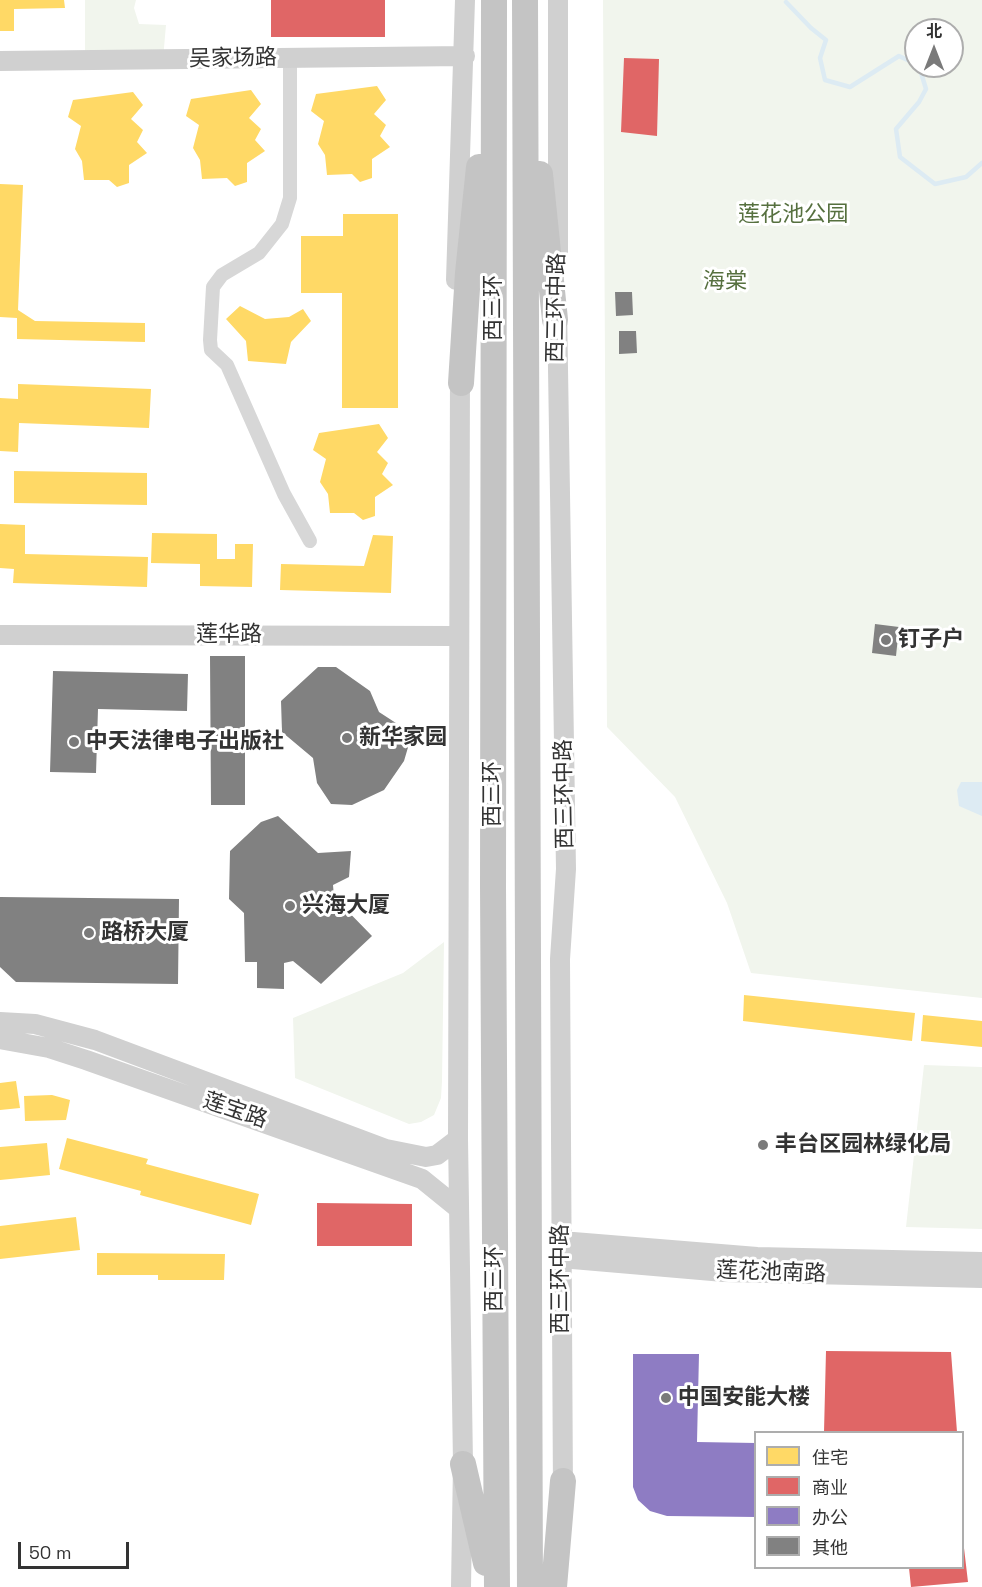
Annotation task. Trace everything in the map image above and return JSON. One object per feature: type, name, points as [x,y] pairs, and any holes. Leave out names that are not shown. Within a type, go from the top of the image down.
[{"type":"highway","name":"西三环","points":[[494,0],[493,886],[497,1587]]},
{"type":"highway","name":"西三环","points":[[525,0],[530,1587]]},
{"type":"highway","points":[[525,26],[540,83],[540,189],[549,244],[555,320]]},
{"type":"highway","points":[[461,383],[468,273],[478,190],[480,89],[495,28]]},
{"type":"highway","points":[[463,1464],[492,1587]]},
{"type":"highway","points":[[554,1587],[563,1481]]},
{"type":"street","points":[[461,1587],[463,1464],[458,1139],[461,383],[455,314],[465,0]]},
{"type":"street","name":"西三环中路","points":[[558,0],[558,288],[555,320],[566,869],[560,959],[565,1587]]},
{"type":"street","name":"吴家场路","points":[[0,61],[465,56]]},
{"type":"street","points":[[290,58],[290,198],[282,224],[259,253],[222,275],[213,286],[210,340],[211,350],[227,365],[279,483],[310,541]]},
{"type":"street","name":"莲华路","points":[[0,635],[459,636]]},
{"type":"street","name":"莲宝路","points":[[0,1022],[35,1024],[95,1040],[402,1153],[437,1155],[458,1139]]},
{"type":"street","name":"莲宝路","points":[[0,1039],[49,1048],[86,1060],[410,1175],[441,1192],[459,1209]]},
{"type":"street","name":"莲花池南路","points":[[561,1250],[982,1262]]},
{"type":"street","name":"莲花池南路","points":[[561,1250],[724,1272],[982,1278]]},
{"type":"green space","points":[[85,0],[136,0],[134,8],[139,24],[166,25],[163,59],[85,60]]},
{"type":"green space","name":"莲花池公园","points":[[603,0],[982,0],[982,998],[751,973],[727,903],[675,797],[607,727]]},
{"type":"green space","points":[[444,942],[442,1081],[441,1098],[434,1115],[421,1122],[409,1124],[295,1078],[293,1018],[403,973]]},
{"type":"green space","points":[[924,1065],[982,1067],[982,1229],[906,1227]]},
{"type":"shaded area","points":[[961,782],[982,782],[982,816],[959,806],[957,790]]},
{"type":"building: 住宅","points":[[0,0],[64,0],[65,8],[14,9],[14,31],[0,31]]},
{"type":"building: 住宅","points":[[377,86],[386,100],[374,114],[386,125],[380,136],[390,147],[372,159],[372,178],[360,182],[352,174],[327,175],[325,155],[318,144],[324,121],[311,111],[316,94]]},
{"type":"building: 住宅","points":[[251,90],[261,104],[249,118],[261,129],[255,140],[265,151],[247,163],[247,182],[235,186],[227,178],[202,179],[200,160],[193,148],[199,125],[186,116],[191,99]]},
{"type":"building: 住宅","points":[[133,92],[143,105],[131,119],[143,130],[137,142],[147,153],[129,165],[129,183],[117,187],[109,180],[84,180],[82,161],[75,149],[81,126],[68,117],[73,100]]},
{"type":"building: 住宅","points":[[0,184],[23,185],[18,310],[35,321],[145,323],[145,342],[17,339],[17,318],[0,317]]},
{"type":"building: 住宅","points":[[343,214],[398,214],[398,408],[342,408],[342,293],[301,293],[301,236],[343,236]]},
{"type":"building: 住宅","points":[[240,306],[265,319],[289,317],[303,309],[311,321],[291,342],[286,364],[248,361],[246,341],[226,319]]},
{"type":"building: 住宅","points":[[18,384],[151,389],[149,428],[19,423],[18,452],[0,451],[0,398],[18,399]]},
{"type":"building: 住宅","points":[[379,424],[388,438],[377,452],[388,463],[382,474],[393,485],[375,497],[375,516],[363,520],[354,513],[330,513],[328,494],[320,482],[326,459],[313,450],[319,433]]},
{"type":"building: 住宅","points":[[14,471],[147,473],[147,505],[14,503]]},
{"type":"building: 住宅","points":[[0,524],[25,525],[25,554],[148,557],[147,587],[13,583],[14,569],[0,568]]},
{"type":"building: 住宅","points":[[152,533],[217,534],[217,559],[235,559],[235,544],[253,544],[252,587],[200,586],[200,564],[151,563]]},
{"type":"building: 住宅","points":[[373,535],[393,536],[391,593],[280,590],[281,564],[364,566]]},
{"type":"building: 住宅","points":[[744,995],[915,1013],[912,1041],[743,1021]]},
{"type":"building: 住宅","points":[[923,1015],[982,1021],[982,1047],[921,1041]]},
{"type":"building: 住宅","points":[[16,1081],[20,1108],[0,1110],[0,1083]]},
{"type":"building: 住宅","points":[[52,1095],[70,1100],[66,1120],[25,1121],[24,1096]]},
{"type":"building: 住宅","points":[[67,1138],[148,1159],[146,1164],[259,1194],[251,1225],[140,1195],[141,1191],[59,1169]]},
{"type":"building: 住宅","points":[[47,1143],[50,1175],[0,1180],[0,1147]]},
{"type":"building: 住宅","points":[[76,1217],[80,1250],[0,1259],[0,1226]]},
{"type":"building: 住宅","points":[[97,1253],[225,1254],[224,1280],[158,1280],[158,1275],[97,1275]]},
{"type":"building: 商业","points":[[271,0],[385,0],[385,37],[271,37]]},
{"type":"building: 商业","points":[[624,58],[659,59],[657,136],[621,132]]},
{"type":"building: 商业","points":[[317,1203],[412,1204],[412,1246],[317,1246]]},
{"type":"building: 商业","points":[[826,1351],[951,1352],[957,1431],[824,1431]]},
{"type":"building: 商业","points":[[964,1548],[968,1582],[911,1587],[909,1569],[964,1569]]},
{"type":"building: 办公","name":"中国安能大楼","points":[[633,1354],[699,1354],[697,1442],[754,1443],[754,1517],[667,1516],[650,1511],[638,1500],[633,1487]]},
{"type":"building: 其他","points":[[615,292],[632,292],[633,315],[616,316]]},
{"type":"building: 其他","points":[[619,331],[636,331],[637,353],[619,354]]},
{"type":"building: 其他","name":"钉子户","points":[[875,624],[899,627],[896,656],[872,653]]},
{"type":"building: 其他","points":[[210,656],[245,656],[245,805],[211,805]]},
{"type":"building: 其他","name":"新华家园","points":[[318,667],[336,667],[370,691],[379,712],[399,725],[409,744],[404,761],[384,790],[352,805],[331,804],[317,783],[313,758],[282,732],[281,701]]},
{"type":"building: 其他","name":"中天法律电子出版社","points":[[53,671],[188,674],[187,711],[98,709],[96,773],[50,772]]},
{"type":"building: 其他","name":"兴海大厦","points":[[278,816],[318,853],[351,851],[349,877],[333,885],[334,897],[372,936],[321,984],[293,961],[284,963],[284,989],[257,988],[257,962],[245,962],[244,913],[229,899],[230,851],[261,822]]},
{"type":"building: 其他","name":"路桥大厦","points":[[0,897],[179,899],[178,984],[16,982],[0,967]]},
{"type":"waterway","points":[[786,2],[826,40],[820,58],[825,80],[850,87],[899,56],[904,58]]},
{"type":"waterway","points":[[923,78],[926,89],[919,102],[896,129],[900,157],[935,184],[966,177],[982,163]]},
{"type":"place","name":"钉子户","points":[[886,640]]},
{"type":"place","name":"新华家园","points":[[347,738]]},
{"type":"place","name":"中天法律电子出版社","points":[[74,742]]},
{"type":"place","name":"兴海大厦","points":[[290,906]]},
{"type":"place","name":"路桥大厦","points":[[89,933]]},
{"type":"place","name":"丰台区园林绿化局","points":[[763,1145]]},
{"type":"place","name":"中国安能大楼","points":[[666,1398]]},
{"type":"park label","name":"海棠","points":[[725,282]]}]
